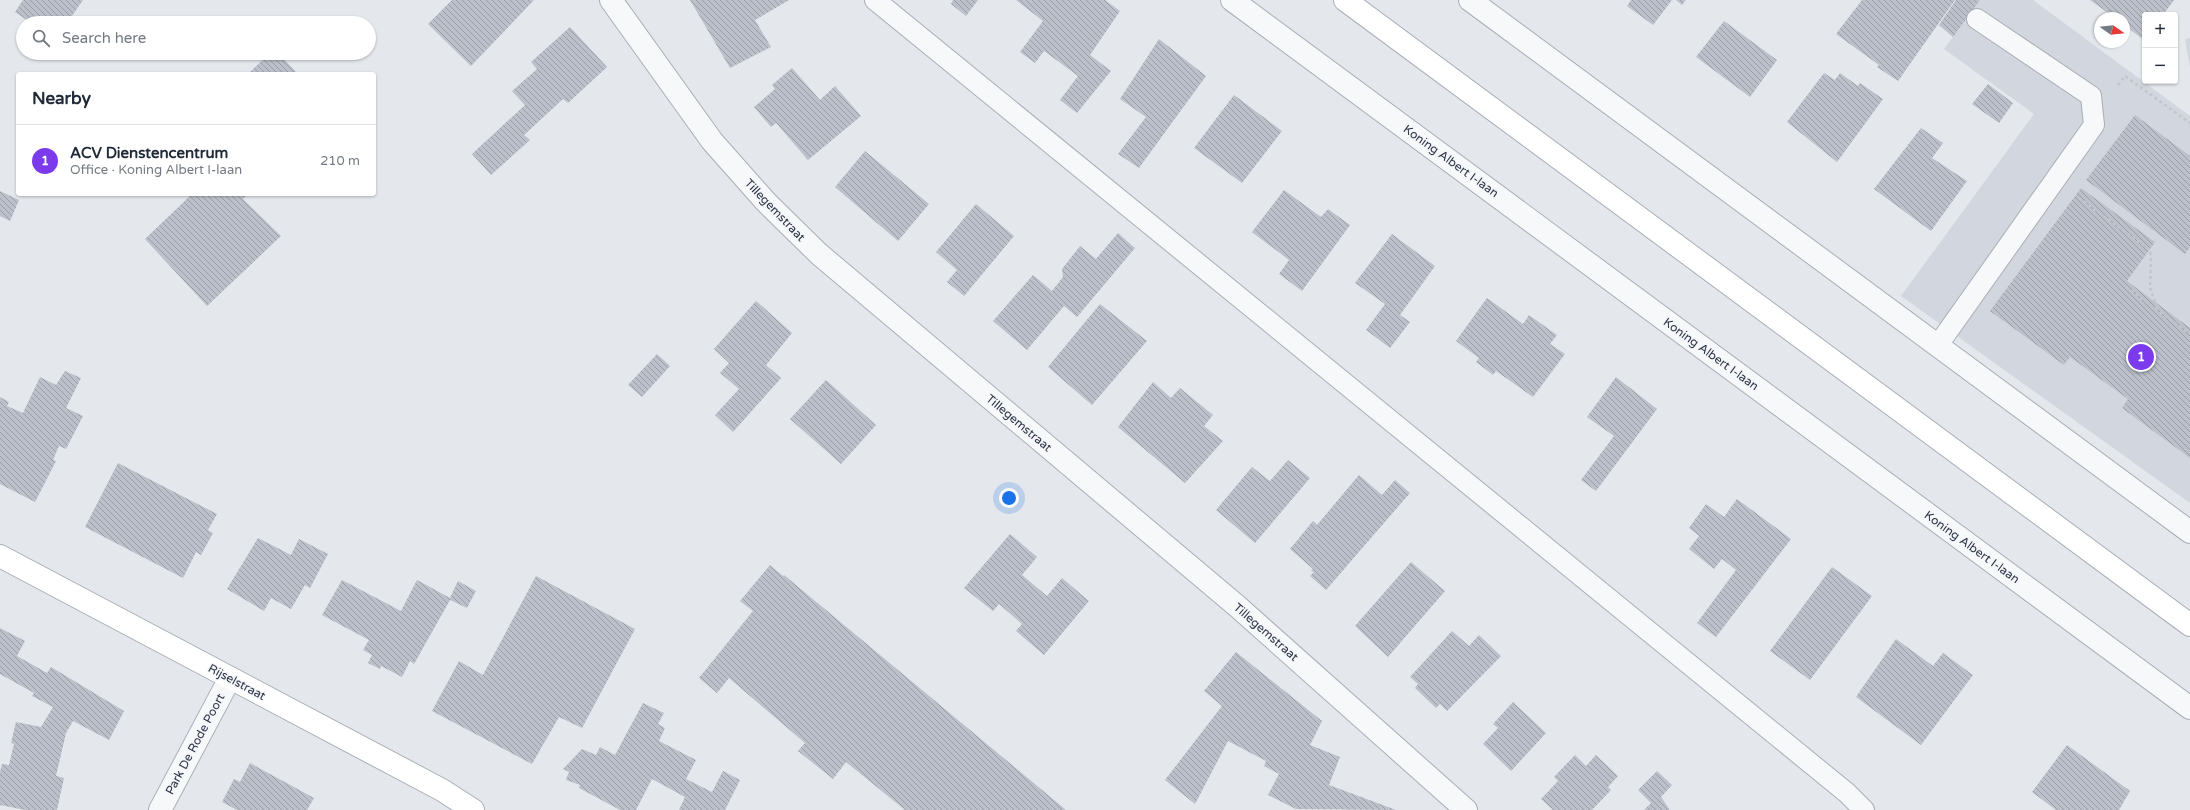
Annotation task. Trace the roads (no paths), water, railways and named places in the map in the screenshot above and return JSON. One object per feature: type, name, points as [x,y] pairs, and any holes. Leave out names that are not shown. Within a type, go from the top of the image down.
[{"type":"main road","points":[[1345,0],[2190,625]]},
{"type":"main road","name":"Rijselstraat","points":[[0,556],[442,790],[472,810]]},
{"type":"street","name":"Tillegemstraat","points":[[611,0],[712,141],[766,202],[819,254],[1237,606],[1466,810]]},
{"type":"street","name":"Koning Albert I-laan","points":[[1232,0],[2190,708]]},
{"type":"street","points":[[1470,0],[2190,532]]},
{"type":"street","name":"Park De Rode Poort","points":[[160,810],[230,678]]},
{"type":"lane","points":[[875,0],[1847,792],[1864,810]]},
{"type":"lane","points":[[1938,345],[2094,125],[2091,96],[1977,19]]},
{"type":"place","name":"ACV Dienstencentrum","points":[[2141,357]]}]
